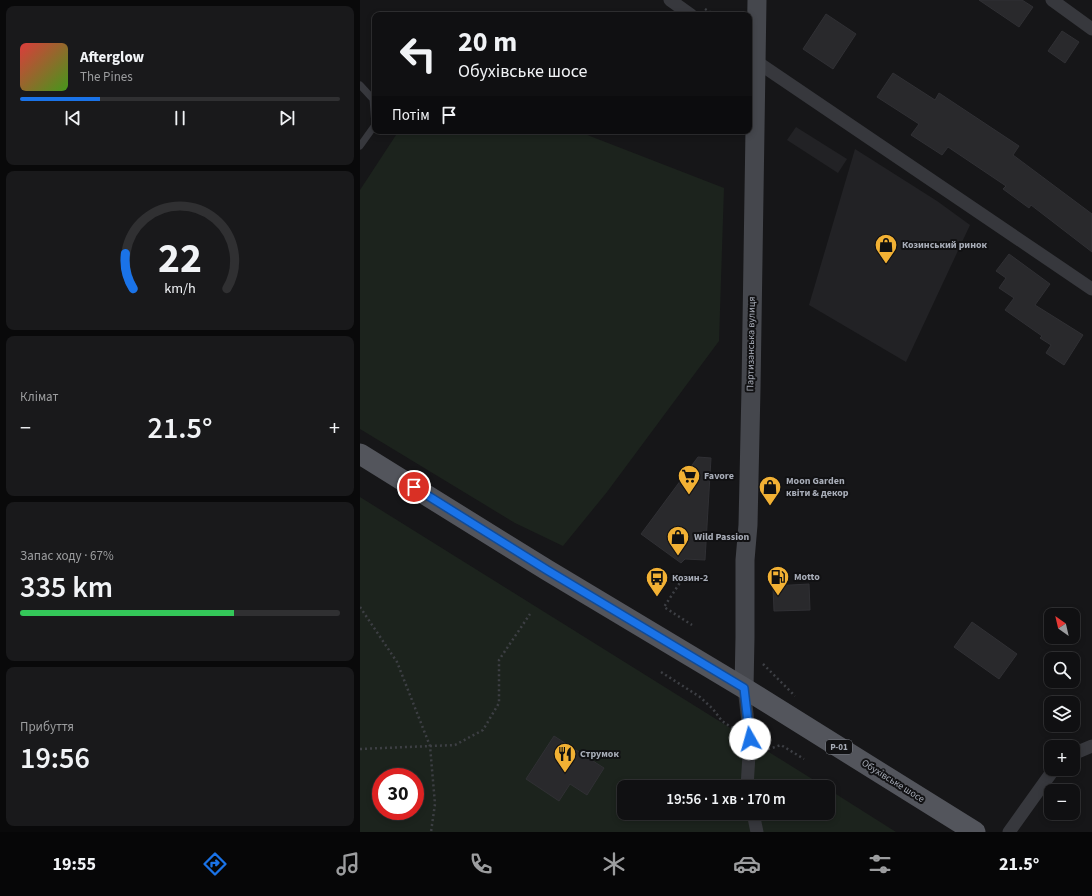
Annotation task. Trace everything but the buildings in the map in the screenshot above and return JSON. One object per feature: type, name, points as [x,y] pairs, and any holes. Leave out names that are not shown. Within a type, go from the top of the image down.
[{"type":"main road","name":"Обухівське шосе","points":[[360,454],[547,570],[744,688],[975,832]]},
{"type":"street","points":[[670,0],[687,12]]},
{"type":"street","name":"Партизанська вулиця","points":[[752,130],[753,60],[757,0]]},
{"type":"street","points":[[1052,0],[1092,29]]},
{"type":"street","points":[[753,60],[1092,289]]},
{"type":"street","name":"Партизанська вулиця","points":[[744,688],[752,134]]},
{"type":"street","points":[[744,688],[750,739],[747,780]]},
{"type":"street","points":[[1080,751],[1092,746]]},
{"type":"street","points":[[1009,832],[1049,776]]},
{"type":"street","points":[[754,820],[757,832]]},
{"type":"lane","points":[[360,85],[372,97]]},
{"type":"lane","points":[[360,146],[372,129]]},
{"type":"path","points":[[685,575],[664,607],[692,625]]},
{"type":"path","points":[[360,607],[397,662],[430,746],[435,804],[431,832]]},
{"type":"path","points":[[360,749],[456,745],[483,730],[499,703],[499,660],[530,614]]},
{"type":"path","points":[[763,658],[763,665],[800,699]]},
{"type":"path","points":[[661,672],[700,697],[713,709],[722,721],[766,750],[781,745],[804,759]]},
{"type":"shaded area","points":[[796,127],[847,159],[838,173],[787,140]]},
{"type":"shaded area","points":[[585,134],[724,188],[719,341],[607,492],[563,546],[515,523],[360,429],[360,190],[396,135]]},
{"type":"shaded area","name":"Козинський ринок","points":[[855,149],[937,201],[970,225],[906,362],[809,305]]},
{"type":"shaded area","points":[[360,497],[814,780],[617,780],[617,820],[835,820],[835,793],[896,832],[360,832]]},
{"type":"place","name":"Козинський ринок","points":[[886,264]]},
{"type":"place","name":"Favore","points":[[689,496]]},
{"type":"place","name":"Moon Garden квіти & декор","points":[[770,506]]},
{"type":"place","name":"Wild Passion","points":[[678,556]]},
{"type":"place","name":"Motto","points":[[778,596]]},
{"type":"place","name":"Козин-2","points":[[657,598]]},
{"type":"place","name":"Струмок","points":[[565,774]]},
{"type":"route","points":[[414,487],[547,570],[744,688],[750,739]]}]
